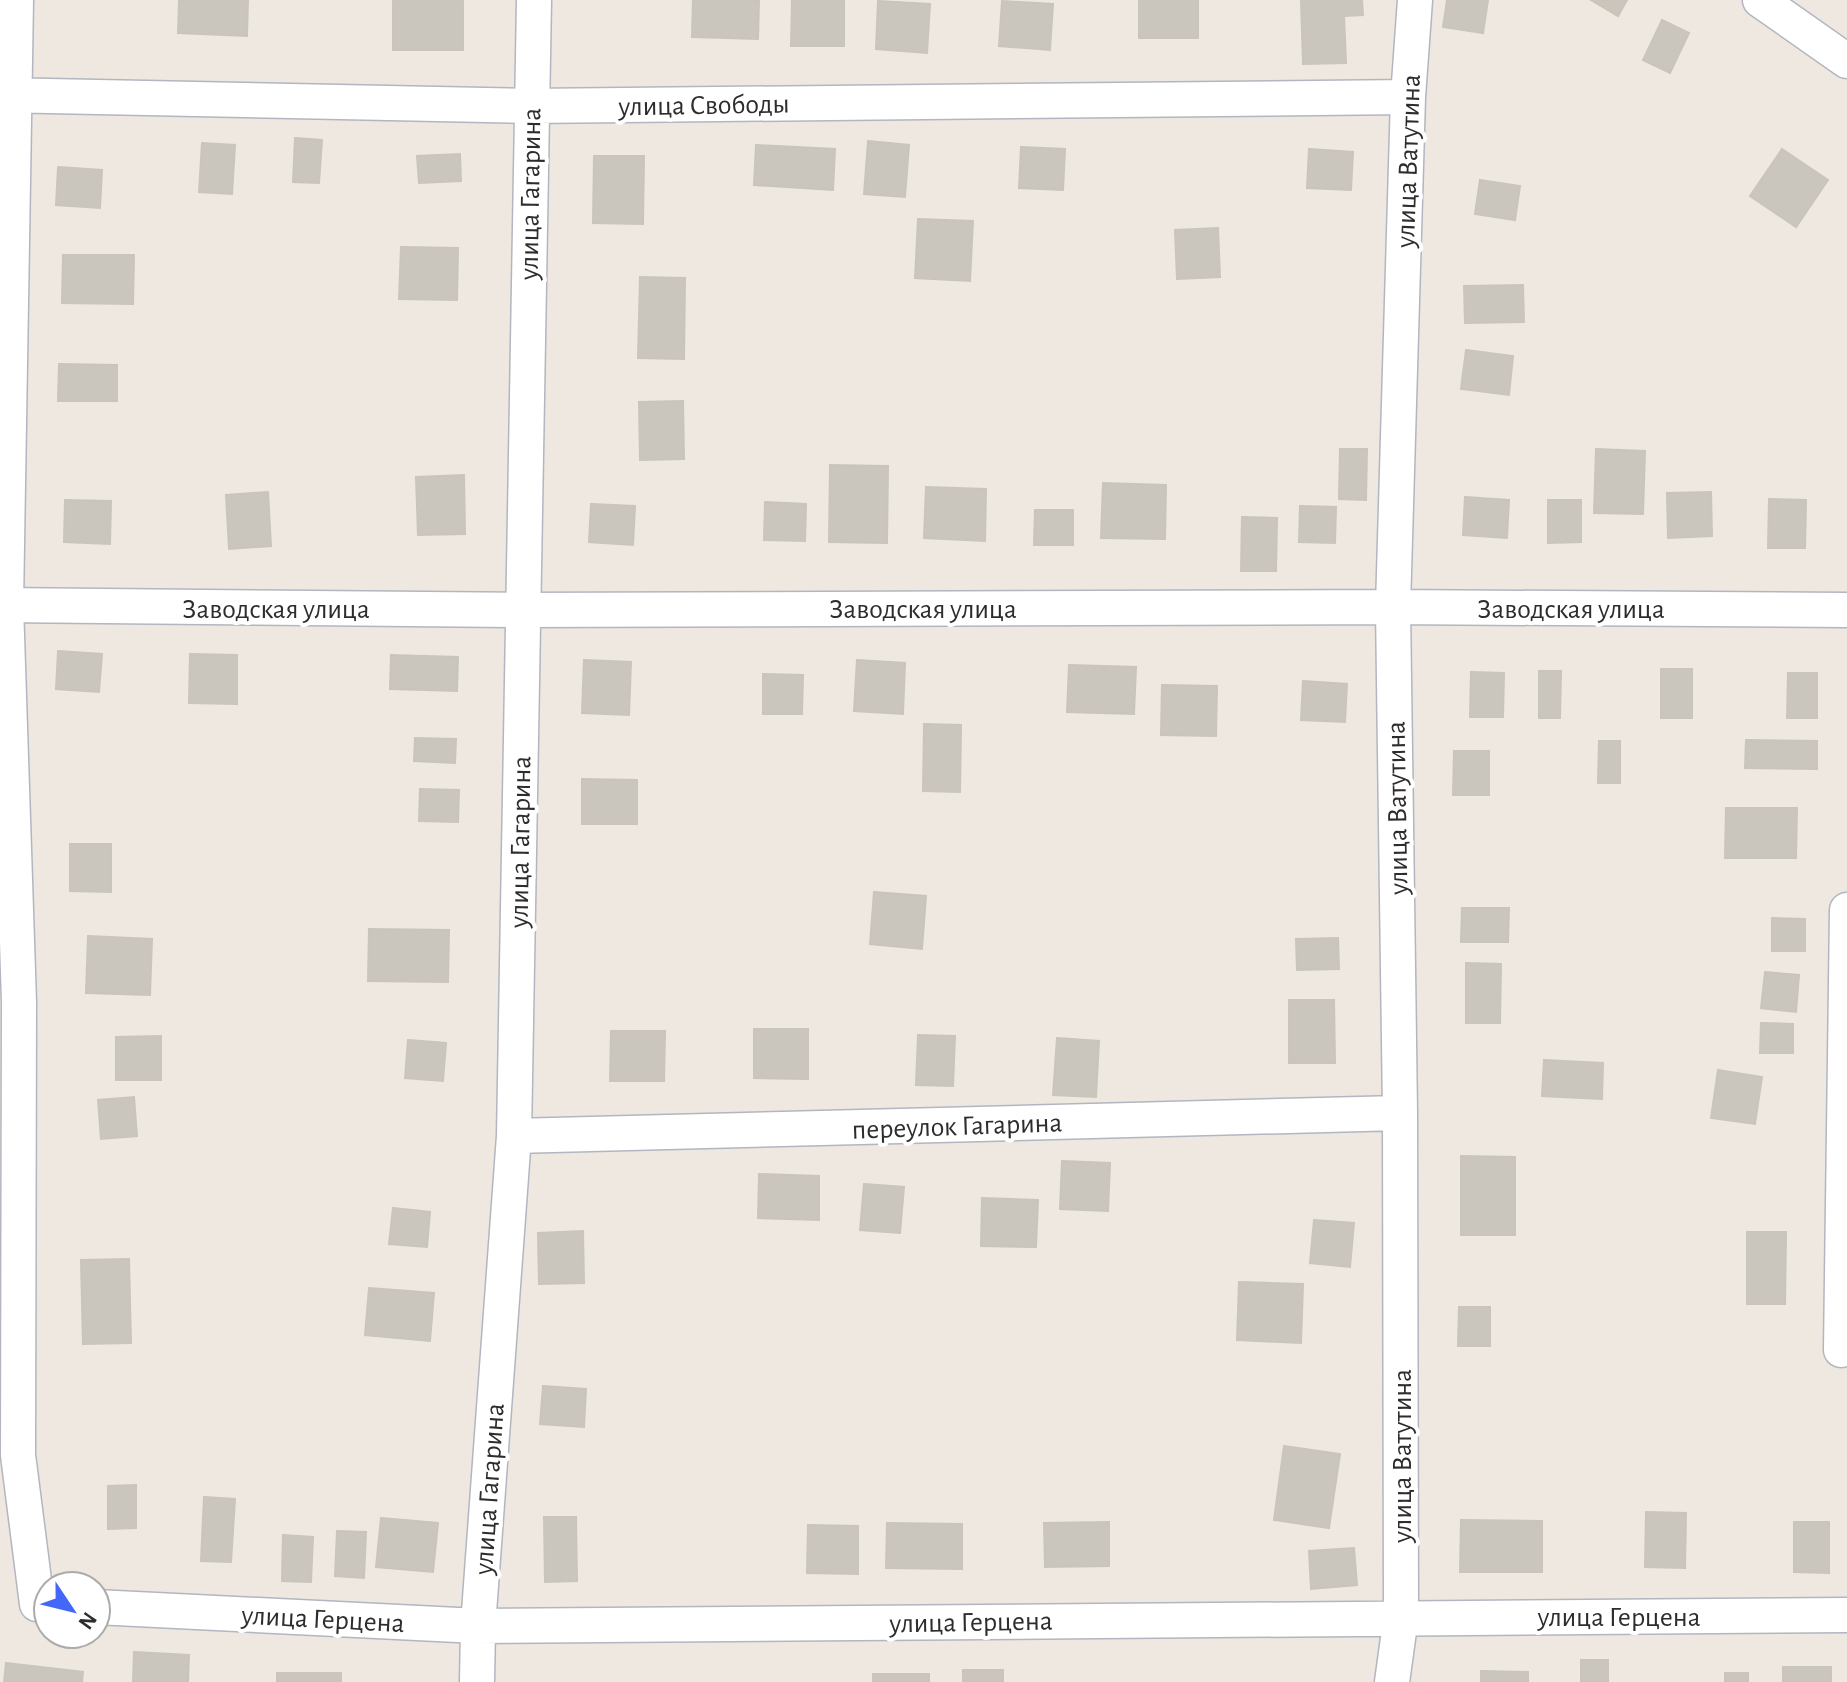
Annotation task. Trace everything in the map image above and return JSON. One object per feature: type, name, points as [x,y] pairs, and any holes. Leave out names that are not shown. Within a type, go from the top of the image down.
[{"type":"street","points":[[16,0],[7,95],[3,605],[10,1002],[9,1455],[34,1570]]},
{"type":"street","name":"улица Гагарина","points":[[477,1682],[478,1626],[514,1136],[534,0]]},
{"type":"street","name":"улица Ватутина","points":[[1392,1682],[1401,1617],[1400,1113],[1393,607],[1408,97],[1415,0]]},
{"type":"street","points":[[1760,0],[1847,61]]},
{"type":"street","name":"улица Свободы","points":[[7,95],[531,106],[1408,97]]},
{"type":"street","name":"Заводская улица","points":[[3,605],[523,610],[1393,607],[1847,610]]},
{"type":"street","points":[[1841,1350],[1847,910]]},
{"type":"street","name":"переулок Гагарина","points":[[514,1136],[1400,1113]]},
{"type":"street","name":"улица Герцена","points":[[112,1608],[478,1626],[1847,1615]]},
{"type":"building","points":[[179,0],[248,0],[247,36],[178,33]]},
{"type":"building","points":[[393,0],[463,0],[463,50],[393,50]]},
{"type":"building","points":[[693,0],[759,0],[758,39],[692,37]]},
{"type":"building","points":[[1139,0],[1198,0],[1198,38],[1139,38]]},
{"type":"building","points":[[1301,0],[1362,0],[1363,15],[1344,16],[1346,63],[1303,64]]},
{"type":"building","points":[[1447,0],[1488,0],[1483,33],[1443,27]]},
{"type":"building","points":[[1591,0],[1627,0],[1618,16]]},
{"type":"building","points":[[792,1],[844,1],[844,46],[791,46]]},
{"type":"building","points":[[878,1],[930,4],[927,53],[876,49]]},
{"type":"building","points":[[1002,1],[1053,4],[1050,50],[999,46]]},
{"type":"building","points":[[1662,20],[1689,33],[1670,73],[1643,60]]},
{"type":"building","points":[[295,138],[322,140],[319,183],[293,182]]},
{"type":"building","points":[[868,141],[909,145],[905,197],[864,194]]},
{"type":"building","points":[[202,143],[235,145],[232,194],[199,192]]},
{"type":"building","points":[[756,145],[835,149],[833,190],[754,185]]},
{"type":"building","points":[[1021,147],[1065,149],[1063,190],[1019,188]]},
{"type":"building","points":[[1309,149],[1353,152],[1351,190],[1307,188]]},
{"type":"building","points":[[1782,149],[1828,180],[1796,227],[1750,196]]},
{"type":"building","points":[[460,154],[461,181],[419,183],[417,156]]},
{"type":"building","points":[[594,156],[644,156],[643,224],[593,223]]},
{"type":"building","points":[[58,167],[102,170],[100,208],[56,205]]},
{"type":"building","points":[[1480,180],[1520,186],[1515,220],[1475,214]]},
{"type":"building","points":[[918,219],[973,221],[970,281],[915,278]]},
{"type":"building","points":[[1218,228],[1220,277],[1177,279],[1175,230]]},
{"type":"building","points":[[401,247],[458,248],[457,300],[399,299]]},
{"type":"building","points":[[63,255],[134,255],[133,304],[62,303]]},
{"type":"building","points":[[640,277],[685,278],[684,359],[638,358]]},
{"type":"building","points":[[1523,285],[1524,322],[1465,323],[1464,286]]},
{"type":"building","points":[[1466,350],[1513,356],[1509,395],[1461,389]]},
{"type":"building","points":[[59,364],[117,365],[117,401],[58,401]]},
{"type":"building","points":[[683,401],[684,459],[640,460],[639,402]]},
{"type":"building","points":[[1340,449],[1367,449],[1366,500],[1339,499]]},
{"type":"building","points":[[1596,449],[1645,451],[1643,514],[1594,513]]},
{"type":"building","points":[[830,465],[888,466],[887,543],[829,542]]},
{"type":"building","points":[[464,475],[465,534],[418,535],[416,477]]},
{"type":"building","points":[[1103,483],[1166,485],[1165,539],[1101,538]]},
{"type":"building","points":[[926,487],[986,489],[985,541],[924,538]]},
{"type":"building","points":[[268,492],[271,546],[229,549],[226,495]]},
{"type":"building","points":[[1711,492],[1712,536],[1668,538],[1667,493]]},
{"type":"building","points":[[1465,497],[1509,500],[1507,538],[1463,535]]},
{"type":"building","points":[[1769,499],[1806,500],[1805,548],[1768,548]]},
{"type":"building","points":[[65,500],[111,501],[110,544],[64,542]]},
{"type":"building","points":[[1548,500],[1581,500],[1581,542],[1548,543]]},
{"type":"building","points":[[765,502],[806,504],[805,541],[764,540]]},
{"type":"building","points":[[591,504],[635,506],[633,545],[589,542]]},
{"type":"building","points":[[1300,506],[1336,507],[1335,543],[1299,542]]},
{"type":"building","points":[[1035,510],[1073,510],[1073,545],[1034,545]]},
{"type":"building","points":[[1242,517],[1277,518],[1276,571],[1241,571]]},
{"type":"building","points":[[58,651],[102,654],[99,692],[56,689]]},
{"type":"building","points":[[190,654],[237,655],[237,704],[189,703]]},
{"type":"building","points":[[391,655],[458,657],[457,691],[390,689]]},
{"type":"building","points":[[584,660],[631,662],[629,715],[582,713]]},
{"type":"building","points":[[857,660],[905,663],[903,714],[854,711]]},
{"type":"building","points":[[1069,665],[1136,667],[1134,714],[1067,712]]},
{"type":"building","points":[[1661,669],[1692,669],[1692,718],[1661,718]]},
{"type":"building","points":[[1539,671],[1561,671],[1560,718],[1539,718]]},
{"type":"building","points":[[1471,672],[1504,673],[1503,717],[1470,717]]},
{"type":"building","points":[[1788,673],[1817,673],[1817,718],[1787,718]]},
{"type":"building","points":[[763,674],[803,675],[802,714],[763,714]]},
{"type":"building","points":[[1303,681],[1347,684],[1345,722],[1301,720]]},
{"type":"building","points":[[1162,685],[1217,686],[1216,736],[1161,735]]},
{"type":"building","points":[[924,724],[961,725],[960,792],[923,791]]},
{"type":"building","points":[[415,738],[456,739],[455,763],[414,761]]},
{"type":"building","points":[[1746,740],[1817,741],[1817,769],[1745,768]]},
{"type":"building","points":[[1599,741],[1620,741],[1620,783],[1598,783]]},
{"type":"building","points":[[1454,751],[1489,751],[1489,795],[1453,795]]},
{"type":"building","points":[[582,779],[637,780],[637,824],[582,824]]},
{"type":"building","points":[[420,789],[459,790],[458,822],[419,821]]},
{"type":"building","points":[[1726,808],[1797,808],[1796,858],[1725,858]]},
{"type":"building","points":[[70,844],[111,844],[111,892],[70,891]]},
{"type":"building","points":[[874,892],[926,896],[922,949],[870,944]]},
{"type":"building","points":[[1462,908],[1509,908],[1508,942],[1461,942]]},
{"type":"building","points":[[1772,918],[1805,919],[1805,951],[1772,951]]},
{"type":"building","points":[[369,929],[449,930],[448,982],[368,981]]},
{"type":"building","points":[[88,936],[152,939],[150,995],[86,993]]},
{"type":"building","points":[[1338,938],[1339,969],[1297,970],[1296,939]]},
{"type":"building","points":[[1466,963],[1501,964],[1500,1023],[1466,1023]]},
{"type":"building","points":[[1765,972],[1799,975],[1796,1012],[1761,1008]]},
{"type":"building","points":[[1289,1000],[1334,1000],[1335,1063],[1289,1063]]},
{"type":"building","points":[[1761,1023],[1793,1024],[1793,1053],[1760,1053]]},
{"type":"building","points":[[754,1029],[808,1029],[808,1079],[754,1078]]},
{"type":"building","points":[[611,1031],[665,1031],[664,1081],[610,1081]]},
{"type":"building","points":[[918,1035],[955,1036],[953,1086],[916,1085]]},
{"type":"building","points":[[161,1036],[161,1080],[116,1080],[116,1037]]},
{"type":"building","points":[[1057,1038],[1099,1041],[1096,1097],[1053,1095]]},
{"type":"building","points":[[408,1040],[446,1043],[443,1081],[405,1078]]},
{"type":"building","points":[[1544,1060],[1603,1063],[1602,1099],[1542,1096]]},
{"type":"building","points":[[1718,1070],[1762,1077],[1755,1124],[1711,1118]]},
{"type":"building","points":[[134,1097],[137,1136],[101,1139],[98,1100]]},
{"type":"building","points":[[1461,1156],[1515,1157],[1515,1235],[1461,1235]]},
{"type":"building","points":[[1062,1161],[1110,1163],[1108,1211],[1060,1209]]},
{"type":"building","points":[[759,1174],[819,1176],[819,1220],[758,1218]]},
{"type":"building","points":[[864,1184],[904,1187],[900,1233],[860,1230]]},
{"type":"building","points":[[982,1198],[1038,1200],[1036,1247],[981,1246]]},
{"type":"building","points":[[393,1208],[430,1212],[427,1247],[389,1244]]},
{"type":"building","points":[[1314,1220],[1354,1223],[1350,1267],[1310,1263]]},
{"type":"building","points":[[583,1231],[584,1283],[539,1284],[538,1233]]},
{"type":"building","points":[[1747,1232],[1786,1232],[1785,1304],[1747,1304]]},
{"type":"building","points":[[129,1259],[131,1343],[83,1344],[81,1260]]},
{"type":"building","points":[[1239,1282],[1303,1284],[1301,1343],[1237,1340]]},
{"type":"building","points":[[369,1288],[434,1293],[430,1341],[365,1335]]},
{"type":"building","points":[[1459,1307],[1490,1307],[1490,1346],[1458,1346]]},
{"type":"building","points":[[543,1386],[586,1389],[584,1427],[540,1424]]},
{"type":"building","points":[[1284,1446],[1340,1454],[1329,1528],[1274,1520]]},
{"type":"building","points":[[136,1485],[136,1528],[108,1529],[108,1486]]},
{"type":"building","points":[[204,1497],[235,1499],[231,1562],[201,1561]]},
{"type":"building","points":[[1646,1512],[1686,1513],[1685,1568],[1645,1567]]},
{"type":"building","points":[[544,1517],[576,1517],[577,1581],[545,1582]]},
{"type":"building","points":[[381,1518],[438,1523],[433,1572],[376,1567]]},
{"type":"building","points":[[1461,1520],[1542,1521],[1542,1572],[1460,1572]]},
{"type":"building","points":[[1109,1522],[1109,1566],[1045,1567],[1044,1523]]},
{"type":"building","points":[[1794,1522],[1829,1522],[1829,1573],[1794,1572]]},
{"type":"building","points":[[887,1523],[962,1524],[962,1569],[886,1568]]},
{"type":"building","points":[[808,1525],[858,1526],[858,1574],[807,1573]]},
{"type":"building","points":[[337,1531],[366,1532],[364,1578],[335,1576]]},
{"type":"building","points":[[283,1535],[313,1537],[311,1582],[282,1581]]},
{"type":"building","points":[[1354,1548],[1357,1585],[1311,1589],[1309,1551]]},
{"type":"building","points":[[134,1652],[189,1655],[188,1682],[133,1682]]},
{"type":"building","points":[[1581,1660],[1608,1660],[1608,1682],[1581,1682]]},
{"type":"building","points":[[6,1663],[83,1672],[82,1682],[4,1682]]},
{"type":"building","points":[[1783,1667],[1831,1667],[1831,1682],[1783,1682]]},
{"type":"building","points":[[963,1670],[1003,1670],[1003,1682],[963,1682]]},
{"type":"building","points":[[1481,1671],[1528,1672],[1528,1682],[1481,1682]]},
{"type":"building","points":[[277,1673],[341,1673],[341,1682],[277,1682]]},
{"type":"building","points":[[1725,1673],[1748,1673],[1748,1682],[1725,1682]]},
{"type":"building","points":[[873,1674],[929,1674],[929,1682],[873,1682]]}]
